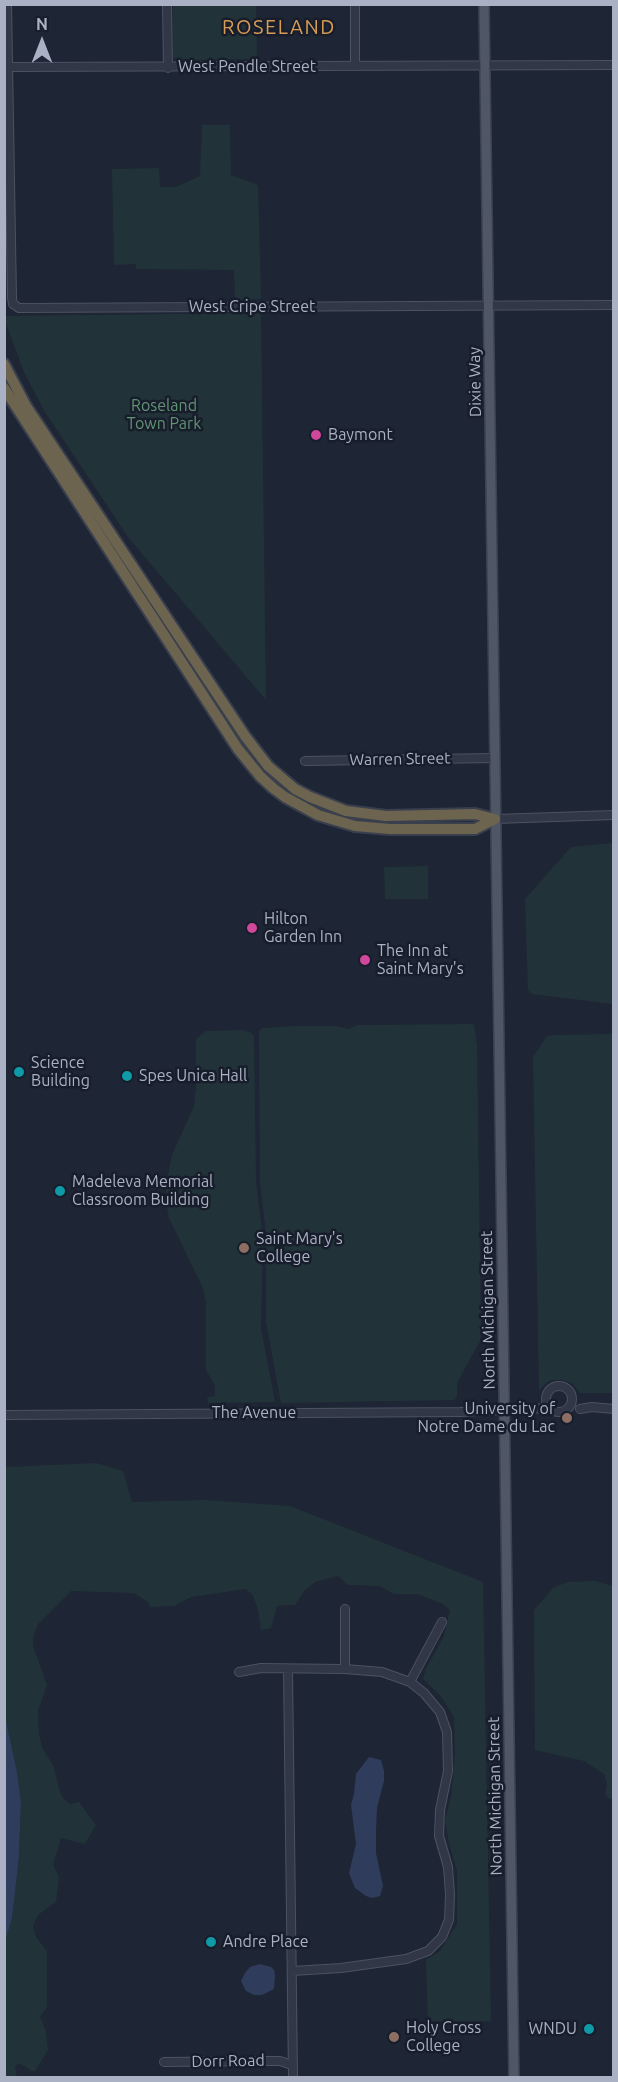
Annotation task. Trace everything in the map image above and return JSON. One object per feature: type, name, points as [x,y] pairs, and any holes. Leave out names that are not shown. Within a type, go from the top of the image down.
[{"type":"highway","points":[[4,364],[26,406],[245,736],[268,766],[296,789],[346,811],[386,816],[475,814],[495,819]]},
{"type":"highway","points":[[4,388],[238,749],[273,788],[318,815],[355,826],[390,830],[475,829],[495,819]]},
{"type":"main road","name":"Dixie Way","points":[[484,4],[495,758]]},
{"type":"main road","name":"North Michigan Street","points":[[495,758],[514,2078]]},
{"type":"street","points":[[7,4],[8,67]]},
{"type":"street","points":[[167,4],[168,68]]},
{"type":"street","points":[[354,4],[355,66]]},
{"type":"street","name":"West Pendle Street","points":[[8,67],[614,65]]},
{"type":"street","name":"West Cripe Street","points":[[8,67],[12,298],[16,307],[34,309],[614,305]]},
{"type":"street","name":"Warren Street","points":[[305,760],[495,758]]},
{"type":"street","points":[[495,819],[614,815]]},
{"type":"street","points":[[568,1408],[572,1400],[570,1392],[558,1386],[550,1389],[546,1396],[546,1405],[556,1413],[568,1408],[592,1412],[598,1409],[614,1410]]},
{"type":"street","name":"The Avenue","points":[[4,1415],[504,1411],[549,1408]]},
{"type":"street","points":[[345,1609],[345,1669]]},
{"type":"street","points":[[410,1682],[442,1622]]},
{"type":"street","points":[[239,1672],[253,1669],[345,1669],[382,1672],[410,1682],[433,1701],[447,1731],[448,1771],[438,1821],[439,1836],[450,1879],[446,1929],[436,1944],[418,1956],[340,1968],[292,1971]]},
{"type":"street","points":[[288,1669],[293,2078]]},
{"type":"street","name":"Dorr Road","points":[[164,2062],[273,2061],[292,2065]]},
{"type":"green space","points":[[173,5],[256,5],[257,59],[179,60],[173,57]]},
{"type":"green space","points":[[202,125],[230,125],[231,175],[258,185],[261,299],[235,300],[234,270],[136,269],[136,264],[114,265],[112,169],[159,168],[160,187],[176,187],[200,176]]},
{"type":"green space","name":"Roseland Town Park","points":[[261,313],[266,700],[128,537],[45,412],[24,372],[4,318],[5,316]]},
{"type":"green space","points":[[613,843],[613,1004],[532,994],[528,990],[525,899],[571,847]]},
{"type":"green space","points":[[428,866],[428,899],[385,899],[384,867]]},
{"type":"green space","points":[[474,1024],[477,1046],[481,1333],[480,1341],[457,1383],[457,1396],[454,1400],[281,1403],[266,1322],[266,1233],[260,1184],[260,1029],[294,1026],[336,1026],[349,1029],[358,1025]]},
{"type":"green space","points":[[243,1030],[254,1036],[256,1181],[263,1239],[261,1328],[275,1402],[208,1403],[207,1398],[215,1396],[215,1386],[206,1370],[206,1303],[203,1288],[169,1218],[166,1185],[172,1155],[194,1106],[196,1039],[206,1031]]},
{"type":"green space","points":[[613,1034],[613,1393],[580,1393],[572,1383],[563,1380],[552,1380],[539,1391],[533,1057],[547,1036]]},
{"type":"green space","points":[[96,1463],[123,1471],[132,1502],[205,1500],[290,1506],[483,1582],[491,2021],[428,2021],[426,1960],[440,1951],[457,1924],[457,1871],[445,1820],[451,1797],[455,1754],[454,1717],[441,1696],[423,1679],[444,1636],[450,1610],[443,1604],[418,1594],[394,1594],[380,1586],[348,1585],[338,1576],[315,1582],[305,1590],[295,1605],[277,1606],[271,1628],[261,1630],[258,1609],[252,1594],[245,1589],[191,1597],[174,1606],[150,1607],[147,1601],[134,1593],[71,1591],[38,1624],[33,1637],[33,1646],[47,1685],[38,1711],[39,1733],[42,1748],[53,1765],[61,1795],[71,1804],[79,1802],[96,1825],[85,1844],[61,1838],[53,1865],[59,1877],[56,1902],[38,1915],[33,1926],[36,1937],[47,1951],[47,2007],[40,2017],[46,2031],[48,2050],[35,2071],[17,2064],[15,2068],[17,2077],[5,2078],[5,1941],[12,1919],[19,1857],[21,1801],[17,1772],[4,1717],[5,1467]]},
{"type":"green space","points":[[596,1581],[613,1586],[613,1799],[608,1798],[605,1794],[607,1784],[604,1774],[584,1761],[535,1750],[534,1610],[553,1588],[568,1582]]},
{"type":"water","points":[[5,1717],[21,1801],[19,1857],[12,1919],[5,1941]]},
{"type":"water","points":[[369,1757],[381,1760],[384,1771],[384,1781],[377,1808],[376,1831],[376,1853],[383,1886],[380,1896],[372,1898],[355,1888],[349,1873],[356,1844],[351,1805],[356,1774]]},
{"type":"water","points":[[260,1964],[274,1970],[274,1989],[262,1995],[254,1995],[246,1991],[241,1981],[250,1967]]},
{"type":"place","name":"Baymont","points":[[316,435]]},
{"type":"place","name":"Hilton Garden Inn","points":[[252,928]]},
{"type":"place","name":"The Inn at Saint Mary's","points":[[365,960]]},
{"type":"place","name":"Science Building","points":[[19,1072]]},
{"type":"place","name":"Spes Unica Hall","points":[[127,1076]]},
{"type":"place","name":"Madeleva Memorial Classroom Building","points":[[60,1191]]},
{"type":"place","name":"Saint Mary's College","points":[[244,1248]]},
{"type":"place","name":"University of Notre Dame du Lac","points":[[567,1418]]},
{"type":"place","name":"Andre Place","points":[[211,1942]]},
{"type":"place","name":"WNDU","points":[[589,2029]]},
{"type":"place","name":"Holy Cross College","points":[[394,2037]]},
{"type":"district","name":"ROSELAND","points":[[279,27]]}]
